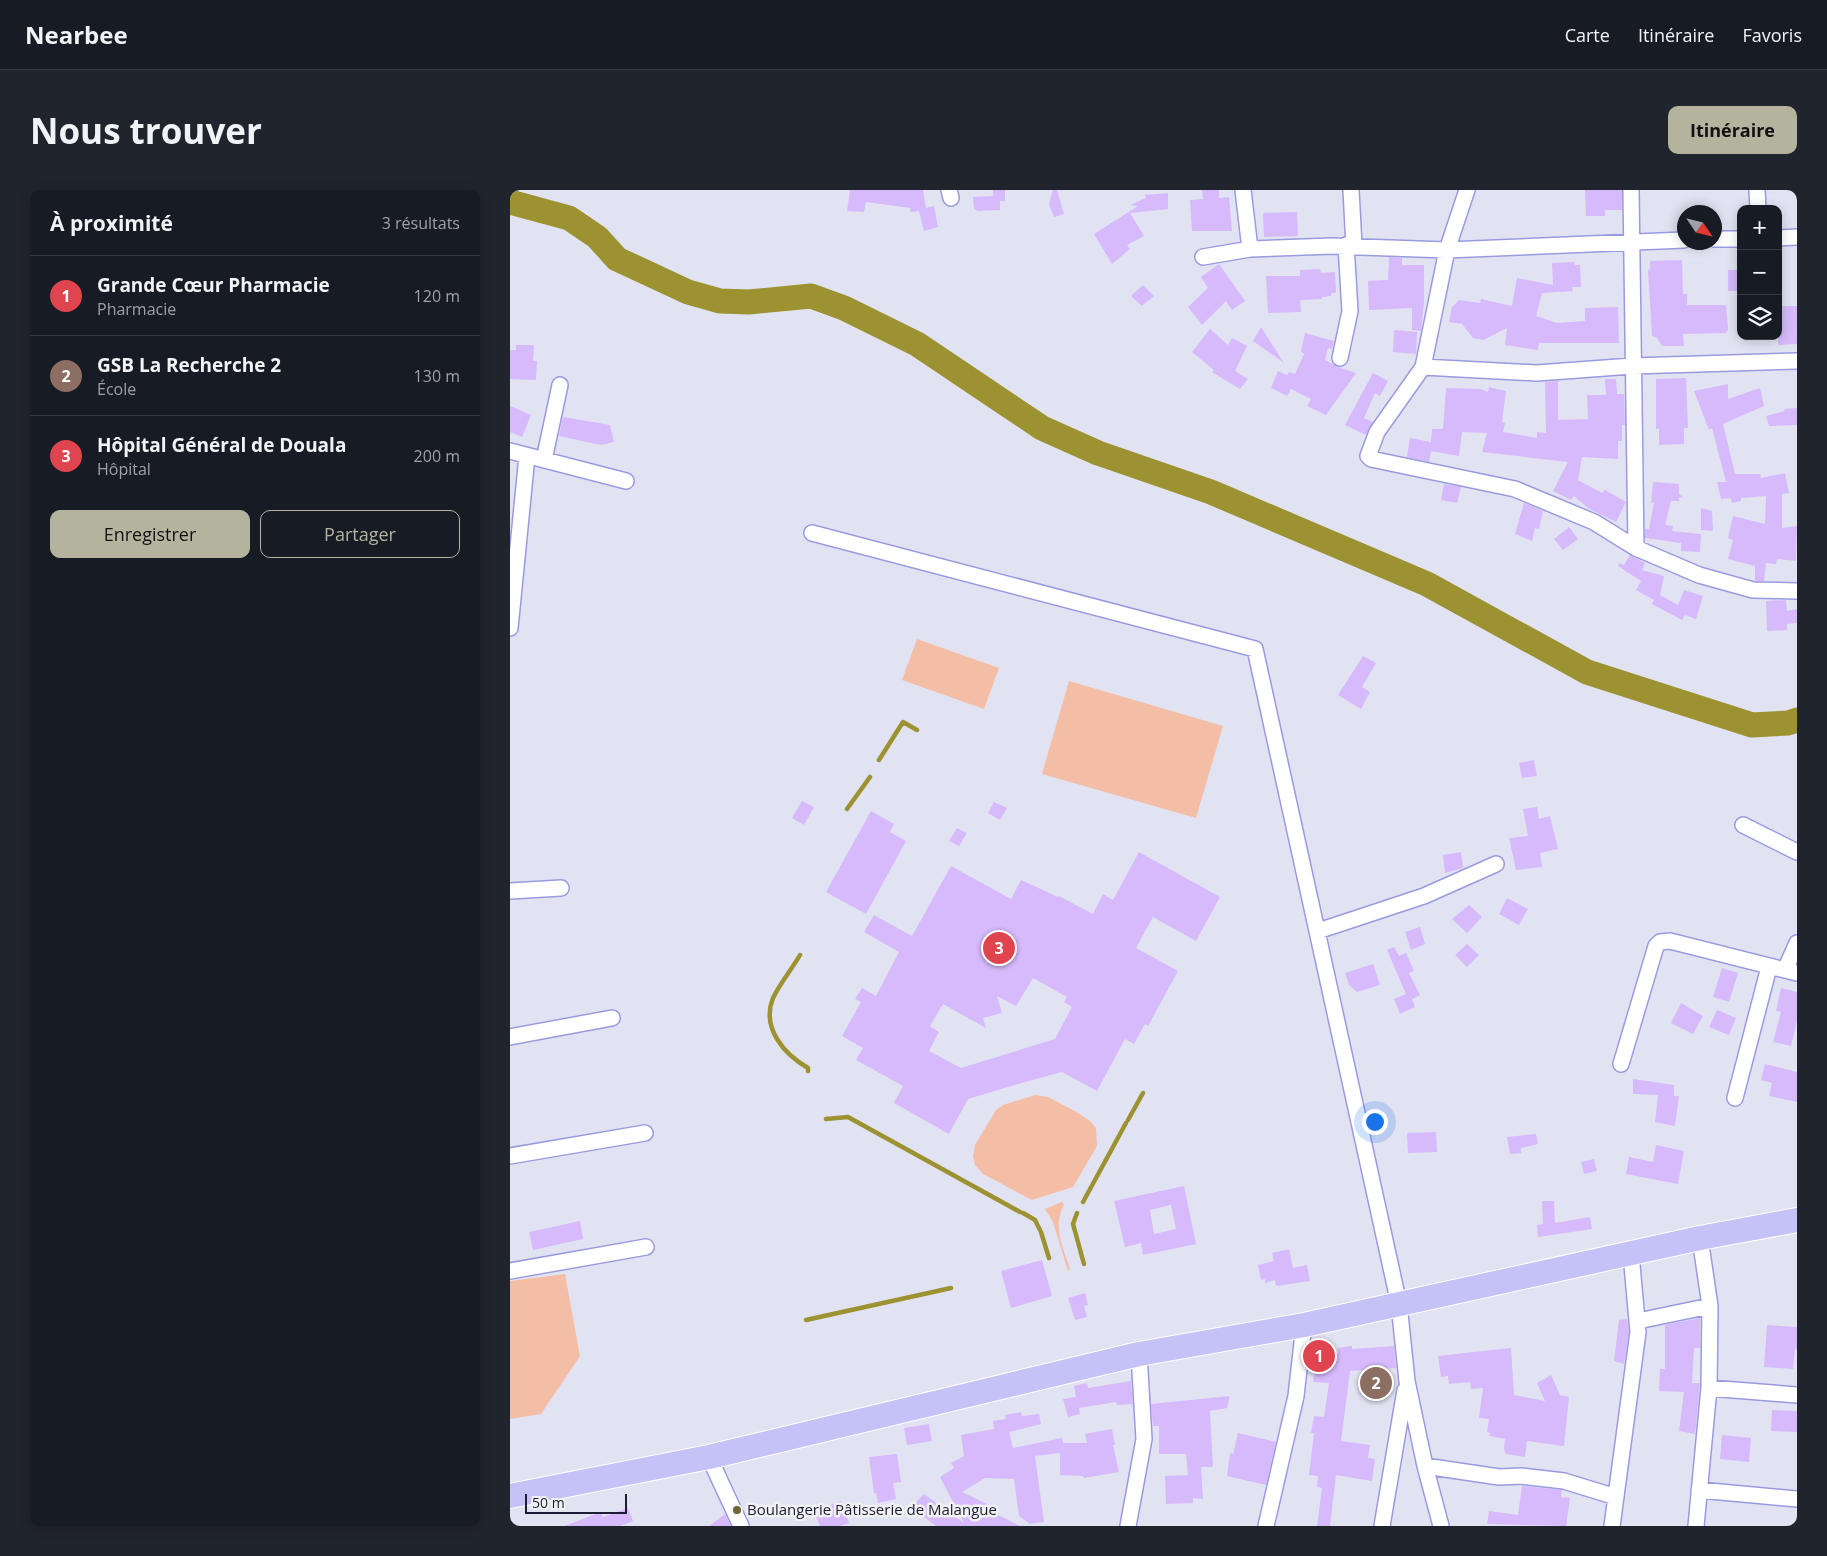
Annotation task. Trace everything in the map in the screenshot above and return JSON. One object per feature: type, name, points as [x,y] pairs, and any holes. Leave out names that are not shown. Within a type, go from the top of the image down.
[{"type":"main road","points":[[510,1496],[708,1457],[1139,1354],[1304,1325],[1700,1238],[1797,1220]]},
{"type":"street","points":[[1244,190],[1250,249]]},
{"type":"street","points":[[1340,358],[1350,311],[1351,190]]},
{"type":"street","points":[[1467,190],[1447,250],[1423,367],[1377,432],[1369,458],[1515,489],[1594,522],[1636,548],[1699,575],[1753,590],[1797,591]]},
{"type":"street","points":[[1631,190],[1630,242],[1636,548]]},
{"type":"street","points":[[1757,190],[1758,205]]},
{"type":"street","points":[[1782,238],[1797,237]]},
{"type":"street","points":[[1722,240],[1737,239]]},
{"type":"street","points":[[1203,257],[1250,249],[1350,246],[1447,250],[1677,240]]},
{"type":"street","points":[[1423,367],[1537,373],[1632,366],[1797,361]]},
{"type":"street","points":[[544,460],[560,385]]},
{"type":"street","points":[[510,452],[626,482]]},
{"type":"street","points":[[510,628],[527,456]]},
{"type":"street","points":[[812,533],[1255,649],[1400,1304],[1407,1381],[1425,1466],[1441,1526]]},
{"type":"street","points":[[1743,825],[1797,852]]},
{"type":"street","points":[[1318,931],[1424,896],[1496,864]]},
{"type":"street","points":[[510,891],[561,888]]},
{"type":"street","points":[[1621,1064],[1656,946],[1660,942],[1670,941],[1791,972],[1797,943]]},
{"type":"street","points":[[1735,1098],[1769,967]]},
{"type":"street","points":[[510,1037],[612,1018]]},
{"type":"street","points":[[510,1156],[645,1133]]},
{"type":"street","points":[[1696,1526],[1709,1388],[1710,1306],[1700,1238]]},
{"type":"street","points":[[510,1271],[646,1247]]},
{"type":"street","points":[[1612,1526],[1638,1332],[1631,1254]]},
{"type":"street","points":[[1638,1321],[1710,1306]]},
{"type":"street","points":[[1266,1526],[1296,1396],[1304,1325]]},
{"type":"street","points":[[1128,1526],[1144,1438],[1139,1354]]},
{"type":"street","points":[[1382,1526],[1407,1381]]},
{"type":"street","points":[[1709,1388],[1797,1395]]},
{"type":"street","points":[[708,1457],[741,1526]]},
{"type":"street","points":[[1425,1466],[1499,1477],[1522,1476],[1564,1481],[1616,1497]]},
{"type":"street","points":[[1699,1490],[1797,1499]]},
{"type":"shaded area","points":[[917,639],[999,668],[984,709],[902,680]]},
{"type":"shaded area","points":[[1069,681],[1223,726],[1196,818],[1042,774]]},
{"type":"shaded area","points":[[1035,1095],[1048,1097],[1090,1121],[1096,1128],[1097,1146],[1073,1187],[1032,1200],[983,1174],[975,1165],[973,1157],[975,1145],[996,1110],[1003,1105]]},
{"type":"shaded area","points":[[1062,1202],[1064,1205],[1059,1221],[1059,1229],[1070,1269],[1068,1271],[1053,1222],[1045,1209]]},
{"type":"shaded area","points":[[565,1274],[580,1356],[541,1414],[510,1419],[510,1281]]},
{"type":"building","points":[[850,190],[923,190],[926,208],[934,206],[938,227],[924,231],[919,211],[910,212],[910,208],[866,202],[864,212],[847,211]]},
{"type":"building","points":[[993,190],[1005,190],[1005,201],[1000,201],[1000,210],[978,211],[974,209],[973,197],[993,196]]},
{"type":"building","points":[[1053,190],[1057,190],[1064,214],[1054,217],[1049,204]]},
{"type":"building","points":[[1202,190],[1219,190],[1219,198],[1229,197],[1232,231],[1192,231],[1190,200],[1203,199]]},
{"type":"building","points":[[1585,190],[1622,190],[1622,210],[1605,210],[1605,216],[1586,216]]},
{"type":"building","points":[[1168,193],[1168,209],[1130,213],[1144,236],[1127,245],[1130,249],[1112,264],[1094,234],[1138,206],[1130,205],[1146,198],[1145,195]]},
{"type":"building","points":[[1297,212],[1298,236],[1264,237],[1263,213]]},
{"type":"building","points":[[1389,257],[1402,258],[1402,265],[1424,265],[1424,303],[1421,331],[1412,330],[1412,308],[1369,310],[1368,281],[1388,280]]},
{"type":"building","points":[[1682,260],[1683,294],[1687,294],[1687,305],[1726,305],[1728,329],[1726,333],[1683,334],[1684,346],[1662,346],[1657,338],[1652,336],[1648,270],[1650,269],[1650,261]]},
{"type":"building","points":[[1574,262],[1575,265],[1580,265],[1581,287],[1572,287],[1573,291],[1542,293],[1536,316],[1557,323],[1585,321],[1585,308],[1618,307],[1619,343],[1539,343],[1538,350],[1505,345],[1507,328],[1483,340],[1473,338],[1462,324],[1449,322],[1452,307],[1459,300],[1480,303],[1481,299],[1512,306],[1517,278],[1553,285],[1552,263]]},
{"type":"building","points":[[1219,264],[1245,301],[1232,310],[1226,301],[1202,325],[1188,307],[1208,288],[1201,277]]},
{"type":"building","points":[[1320,269],[1321,273],[1335,272],[1336,293],[1331,293],[1331,296],[1322,297],[1322,299],[1300,300],[1301,312],[1268,313],[1266,276],[1300,276],[1300,270]]},
{"type":"building","points":[[1728,270],[1737,270],[1737,291],[1728,291]]},
{"type":"building","points":[[1143,285],[1154,296],[1142,306],[1131,296]]},
{"type":"building","points":[[1782,306],[1797,306],[1797,344],[1778,345],[1778,340],[1782,340]]},
{"type":"building","points":[[1261,327],[1284,363],[1253,341]]},
{"type":"building","points":[[1210,329],[1228,345],[1232,338],[1247,346],[1235,371],[1248,379],[1240,389],[1212,372],[1214,370],[1192,352]]},
{"type":"building","points":[[1394,330],[1417,332],[1416,354],[1393,352]]},
{"type":"building","points":[[1305,333],[1334,341],[1332,349],[1328,348],[1325,360],[1356,373],[1326,415],[1307,406],[1311,399],[1291,389],[1287,396],[1271,388],[1278,371],[1287,375],[1289,372],[1295,374],[1304,354],[1301,351]]},
{"type":"building","points":[[516,345],[534,345],[533,361],[537,361],[536,380],[510,379],[510,350],[516,350]]},
{"type":"building","points":[[1373,373],[1388,381],[1380,396],[1375,393],[1364,418],[1373,422],[1366,435],[1345,425]]},
{"type":"building","points":[[1686,378],[1688,428],[1684,428],[1684,444],[1659,445],[1659,429],[1656,429],[1656,379]]},
{"type":"building","points":[[1605,379],[1616,379],[1617,394],[1624,394],[1625,425],[1622,425],[1622,441],[1618,441],[1618,459],[1582,457],[1578,480],[1602,493],[1605,490],[1626,502],[1616,522],[1588,508],[1574,496],[1571,500],[1553,491],[1568,462],[1482,452],[1487,433],[1462,432],[1459,456],[1431,451],[1429,462],[1407,457],[1410,438],[1431,442],[1432,429],[1443,429],[1446,388],[1480,389],[1488,392],[1489,387],[1506,391],[1502,422],[1505,423],[1503,432],[1537,438],[1537,432],[1546,433],[1545,382],[1558,381],[1558,420],[1588,419],[1587,395],[1606,395]]},
{"type":"building","points":[[1728,384],[1728,399],[1760,388],[1764,406],[1723,424],[1735,474],[1760,474],[1761,478],[1785,473],[1789,493],[1782,494],[1782,528],[1797,526],[1796,561],[1777,559],[1776,564],[1766,563],[1764,581],[1755,581],[1755,566],[1728,559],[1733,540],[1728,538],[1733,516],[1765,524],[1766,496],[1741,498],[1741,501],[1732,503],[1731,498],[1721,499],[1717,482],[1726,482],[1712,428],[1709,430],[1694,391]]},
{"type":"building","points":[[510,406],[531,415],[522,437],[510,432]]},
{"type":"building","points":[[1797,408],[1797,425],[1769,426],[1766,416],[1785,411],[1784,409]]},
{"type":"building","points":[[563,417],[610,425],[614,442],[601,445],[559,436]]},
{"type":"building","points":[[1653,482],[1679,484],[1679,494],[1683,497],[1679,498],[1679,501],[1671,501],[1665,525],[1673,526],[1672,531],[1701,534],[1700,552],[1681,551],[1681,543],[1645,538],[1645,529],[1649,529],[1654,502],[1651,503]]},
{"type":"building","points":[[1444,484],[1461,487],[1457,503],[1441,500]]},
{"type":"building","points":[[1524,503],[1543,511],[1539,529],[1535,528],[1532,541],[1515,534]]},
{"type":"building","points":[[1701,508],[1712,511],[1713,531],[1701,530]]},
{"type":"building","points":[[1569,527],[1578,539],[1563,550],[1554,539]]},
{"type":"building","points":[[1630,555],[1645,563],[1642,570],[1664,576],[1660,595],[1678,605],[1684,590],[1703,596],[1696,619],[1685,615],[1682,620],[1652,604],[1654,600],[1636,590],[1641,581],[1618,566],[1619,563],[1624,565]]},
{"type":"building","points":[[1786,600],[1787,611],[1797,609],[1797,623],[1787,624],[1787,630],[1767,631],[1766,601]]},
{"type":"building","points":[[1363,656],[1376,663],[1362,687],[1370,692],[1361,709],[1338,695]]},
{"type":"building","points":[[1534,760],[1537,776],[1522,778],[1519,763]]},
{"type":"building","points":[[802,801],[814,807],[804,825],[792,818]]},
{"type":"building","points":[[994,802],[1007,808],[1000,820],[988,813]]},
{"type":"building","points":[[1537,807],[1539,819],[1550,816],[1558,849],[1540,853],[1542,867],[1516,870],[1509,838],[1528,836],[1523,809]]},
{"type":"building","points":[[871,811],[894,824],[890,832],[906,841],[866,914],[826,892]]},
{"type":"building","points":[[957,828],[967,833],[959,846],[949,841]]},
{"type":"building","points":[[1139,852],[1220,897],[1196,941],[1153,917],[1136,948],[1178,971],[1148,1026],[1145,1024],[1134,1044],[1125,1039],[1097,1091],[1062,1072],[1025,1082],[968,1099],[949,1134],[894,1103],[903,1086],[856,1060],[863,1048],[842,1036],[861,1002],[855,999],[862,988],[876,996],[899,952],[864,932],[874,915],[912,936],[951,866],[1011,899],[1021,880],[1059,896],[1093,914],[1103,894],[1113,900]],"holes":[[[1033,978],[1067,997],[1064,1002],[1072,1007],[1055,1039],[961,1068],[929,1051],[939,1032],[930,1026],[943,1004],[986,1028],[983,1018],[1002,1013],[997,996],[1016,1006]]]},
{"type":"building","points":[[1461,852],[1463,868],[1445,873],[1443,855]]},
{"type":"building","points":[[1507,898],[1528,909],[1519,925],[1499,914]]},
{"type":"building","points":[[1469,905],[1482,917],[1467,933],[1452,919]]},
{"type":"building","points":[[1420,927],[1425,944],[1411,950],[1405,932]]},
{"type":"building","points":[[1467,944],[1479,955],[1467,967],[1455,955]]},
{"type":"building","points":[[1394,947],[1399,956],[1406,953],[1414,971],[1409,973],[1420,995],[1412,999],[1415,1007],[1400,1014],[1394,999],[1406,994],[1387,950]]},
{"type":"building","points":[[1373,964],[1380,985],[1357,992],[1349,985],[1345,973]]},
{"type":"building","points":[[1722,968],[1738,973],[1729,1002],[1713,997]]},
{"type":"building","points":[[1781,988],[1797,992],[1797,1021],[1791,1046],[1773,1042],[1781,1012],[1776,1011]]},
{"type":"building","points":[[1681,1003],[1703,1016],[1693,1034],[1671,1023]]},
{"type":"building","points":[[1717,1010],[1736,1018],[1729,1035],[1709,1027]]},
{"type":"building","points":[[1765,1064],[1797,1072],[1797,1102],[1769,1096],[1772,1083],[1761,1080]]},
{"type":"building","points":[[1633,1079],[1674,1085],[1674,1096],[1679,1096],[1675,1126],[1655,1122],[1658,1095],[1633,1094]]},
{"type":"building","points":[[1436,1132],[1437,1152],[1408,1153],[1407,1133]]},
{"type":"building","points":[[1536,1134],[1538,1144],[1521,1148],[1521,1153],[1510,1154],[1507,1137]]},
{"type":"building","points":[[1656,1145],[1684,1151],[1678,1184],[1626,1174],[1629,1157],[1653,1162]]},
{"type":"building","points":[[1594,1159],[1597,1171],[1584,1174],[1581,1162]]},
{"type":"building","points":[[1184,1186],[1196,1244],[1143,1255],[1141,1243],[1125,1247],[1114,1201]],"holes":[[[1171,1205],[1176,1229],[1154,1234],[1150,1210]]]},
{"type":"building","points":[[1542,1201],[1554,1201],[1555,1223],[1590,1217],[1592,1229],[1538,1237],[1537,1225],[1543,1224]]},
{"type":"building","points":[[580,1221],[583,1239],[533,1250],[529,1232]]},
{"type":"building","points":[[1289,1249],[1293,1268],[1307,1265],[1310,1281],[1276,1286],[1275,1280],[1265,1283],[1265,1279],[1261,1280],[1258,1265],[1274,1261],[1272,1253]]},
{"type":"building","points":[[1042,1260],[1052,1296],[1011,1308],[1001,1271]]},
{"type":"building","points":[[1085,1293],[1088,1305],[1084,1306],[1087,1317],[1075,1320],[1068,1298]]},
{"type":"building","points":[[1700,1318],[1700,1348],[1694,1348],[1692,1383],[1700,1383],[1695,1434],[1679,1431],[1684,1392],[1659,1391],[1660,1369],[1665,1369],[1665,1325]]},
{"type":"building","points":[[1627,1319],[1629,1332],[1624,1364],[1614,1361],[1619,1320]]},
{"type":"building","points":[[1767,1325],[1797,1327],[1797,1350],[1795,1349],[1793,1369],[1764,1367]]},
{"type":"building","points":[[1352,1346],[1352,1349],[1394,1346],[1396,1368],[1350,1371],[1341,1441],[1370,1445],[1368,1458],[1375,1459],[1372,1481],[1336,1475],[1330,1526],[1317,1526],[1322,1488],[1317,1487],[1318,1476],[1309,1475],[1314,1433],[1311,1433],[1314,1416],[1324,1417],[1329,1383],[1313,1382],[1315,1368],[1318,1354],[1338,1354],[1338,1348]]},
{"type":"building","points":[[1511,1348],[1514,1395],[1545,1401],[1537,1383],[1551,1375],[1560,1395],[1569,1397],[1564,1446],[1527,1441],[1525,1457],[1506,1454],[1504,1449],[1505,1439],[1489,1436],[1490,1433],[1487,1432],[1489,1419],[1479,1418],[1483,1388],[1471,1389],[1470,1382],[1449,1384],[1448,1376],[1441,1377],[1438,1356]]},
{"type":"building","points":[[1131,1381],[1133,1410],[1132,1404],[1117,1405],[1116,1402],[1079,1408],[1080,1414],[1068,1417],[1063,1399],[1076,1397],[1074,1386],[1087,1383],[1088,1388]]},
{"type":"building","points":[[1230,1396],[1227,1408],[1210,1411],[1213,1467],[1201,1467],[1203,1499],[1193,1498],[1193,1503],[1166,1504],[1165,1476],[1188,1475],[1186,1454],[1159,1454],[1159,1426],[1153,1426],[1151,1404]]},
{"type":"building","points":[[1772,1410],[1797,1411],[1797,1432],[1771,1431]]},
{"type":"building","points":[[1021,1412],[1022,1416],[1039,1414],[1041,1424],[1009,1432],[1013,1448],[1062,1438],[1063,1443],[1087,1443],[1085,1434],[1112,1429],[1115,1445],[1113,1445],[1119,1472],[1084,1478],[1083,1476],[1060,1475],[1060,1453],[1035,1456],[1044,1522],[1030,1524],[1019,1516],[1014,1479],[985,1478],[962,1492],[989,1505],[987,1509],[1020,1526],[936,1526],[911,1507],[924,1494],[964,1523],[940,1477],[954,1468],[951,1463],[964,1456],[961,1435],[994,1429],[993,1421],[1006,1419],[1005,1415]]},
{"type":"building","points":[[929,1424],[932,1441],[907,1445],[904,1428]]},
{"type":"building","points":[[1238,1433],[1276,1442],[1266,1485],[1227,1476],[1230,1453],[1233,1454]]},
{"type":"building","points":[[1722,1435],[1751,1438],[1749,1462],[1720,1459]]},
{"type":"building","points":[[897,1454],[901,1482],[893,1483],[896,1499],[878,1503],[876,1493],[874,1493],[869,1457]]},
{"type":"building","points":[[1522,1486],[1562,1490],[1561,1497],[1570,1498],[1566,1526],[1487,1524],[1489,1511],[1518,1515]]},
{"type":"building","points":[[841,1501],[849,1523],[840,1526],[820,1526],[814,1511]]},
{"type":"building","points":[[628,1508],[633,1521],[620,1526],[565,1526],[600,1512],[603,1517]]},
{"type":"building","points":[[725,1514],[731,1526],[709,1526]]},
{"type":"waterway","points":[[510,202],[569,218],[597,237],[617,259],[688,292],[720,301],[749,302],[811,296],[844,308],[917,344],[1042,428],[1098,453],[1211,492],[1427,584],[1587,672],[1752,725],[1788,723],[1797,720]]},
{"type":"waterway","points":[[879,760],[903,722],[917,730]]},
{"type":"waterway","points":[[847,809],[870,777]]},
{"type":"waterway","points":[[800,955],[773,998],[770,1020],[772,1030],[783,1048],[808,1068],[808,1071]]},
{"type":"waterway","points":[[1128,1120],[1143,1093]]},
{"type":"waterway","points":[[826,1119],[848,1117],[1020,1212]]},
{"type":"waterway","points":[[1083,1202],[1126,1123]]},
{"type":"waterway","points":[[1023,1213],[1035,1220],[1040,1230]]},
{"type":"waterway","points":[[1077,1213],[1073,1224],[1084,1264]]},
{"type":"waterway","points":[[1041,1232],[1049,1258]]},
{"type":"waterway","points":[[806,1320],[951,1288]]},
{"type":"place","name":"Hôpital Général de Douala","points":[[999,948]]},
{"type":"place","name":"Grande Cœur Pharmacie","points":[[1319,1356]]},
{"type":"place","name":"GSB La Recherche 2","points":[[1376,1383]]},
{"type":"place","name":"Boulangerie Pâtisserie de Malangue","points":[[737,1510]]}]
